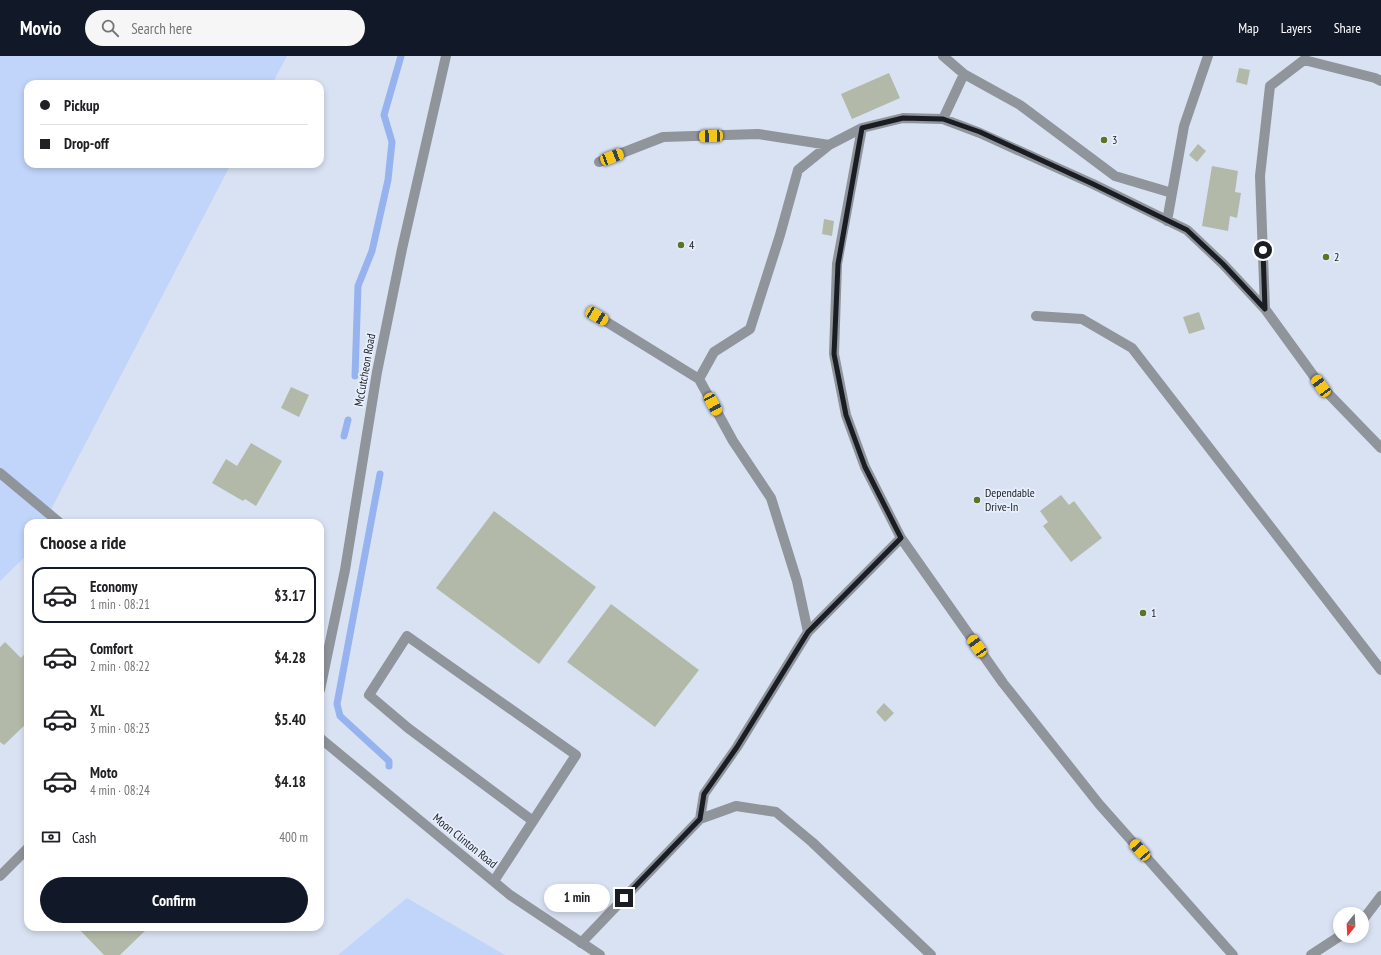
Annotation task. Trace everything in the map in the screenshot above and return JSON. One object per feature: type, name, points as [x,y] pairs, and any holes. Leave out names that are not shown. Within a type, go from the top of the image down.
[{"type":"street","name":"McCutcheon Road","points":[[324,671],[345,570],[377,372],[404,241],[446,56]]},
{"type":"street","points":[[943,56],[964,74],[1020,105],[1115,176],[1172,193]]},
{"type":"street","points":[[1167,221],[1184,126],[1208,56]]},
{"type":"street","points":[[1265,309],[1260,176],[1270,86],[1304,60],[1375,78],[1381,81]]},
{"type":"street","points":[[943,119],[964,74]]},
{"type":"street","points":[[699,379],[714,352],[750,329],[780,235],[798,170],[829,145],[862,128],[903,118],[943,119],[980,132],[1093,184],[1187,230],[1223,264],[1265,309],[1321,386],[1381,448]]},
{"type":"street","points":[[862,128],[838,264],[834,354],[846,415],[865,467],[901,538],[1003,683],[1099,804],[1233,955]]},
{"type":"street","points":[[599,162],[664,137],[758,134],[829,145]]},
{"type":"street","points":[[597,316],[699,379],[733,441],[771,498],[797,581],[808,632]]},
{"type":"street","points":[[1036,316],[1082,319],[1132,348],[1381,670]]},
{"type":"street","points":[[0,472],[55,519]]},
{"type":"street","points":[[700,819],[704,794],[737,747],[808,632],[901,538]]},
{"type":"street","points":[[494,881],[534,821],[576,754],[407,636],[369,695],[408,728],[534,821]]},
{"type":"street","name":"Moon Clinton Road","points":[[324,741],[510,895],[600,955]]},
{"type":"street","points":[[581,943],[700,819],[736,806],[776,812],[812,842],[931,955]]},
{"type":"street","points":[[0,876],[24,852]]},
{"type":"street","points":[[1369,912],[1381,896]]},
{"type":"street","points":[[1311,955],[1333,941]]},
{"type":"shaded area","points":[[0,56],[287,56],[274,80],[24,80],[24,168],[229,168],[46,519],[24,519],[24,558],[0,581]]},
{"type":"shaded area","points":[[407,898],[505,955],[338,955]]},
{"type":"building","points":[[1239,68],[1250,70],[1247,85],[1236,82]]},
{"type":"building","points":[[889,73],[900,98],[852,119],[841,94]]},
{"type":"building","points":[[1198,144],[1206,151],[1197,162],[1189,155]]},
{"type":"building","points":[[1212,166],[1238,171],[1235,192],[1241,193],[1237,218],[1230,216],[1228,231],[1202,226]]},
{"type":"building","points":[[824,219],[834,221],[832,236],[822,234]]},
{"type":"building","points":[[1199,312],[1205,329],[1189,334],[1183,317]]},
{"type":"building","points":[[291,387],[309,395],[299,417],[281,408]]},
{"type":"building","points":[[251,443],[282,461],[256,506],[245,499],[243,501],[212,483],[226,459],[237,466]]},
{"type":"building","points":[[1061,495],[1069,505],[1074,501],[1102,538],[1071,562],[1043,526],[1048,522],[1040,511]]},
{"type":"building","points":[[494,511],[596,587],[539,664],[436,588]]},
{"type":"building","points":[[611,604],[699,670],[655,727],[567,662]]},
{"type":"building","points":[[5,642],[21,658],[24,655],[24,726],[4,745],[0,742],[0,647]]},
{"type":"building","points":[[884,703],[894,713],[885,722],[876,712]]},
{"type":"building","points":[[81,931],[145,931],[120,955],[104,955]]},
{"type":"waterway","points":[[355,376],[358,286],[372,251],[388,180],[392,142],[384,115],[401,56]]},
{"type":"waterway","points":[[344,436],[348,420]]},
{"type":"waterway","points":[[380,474],[337,704],[340,716],[389,761],[389,766]]},
{"type":"place","name":"3","points":[[1104,140]]},
{"type":"place","name":"4","points":[[681,245]]},
{"type":"place","name":"2","points":[[1326,257]]},
{"type":"place","name":"Dependable Drive-In","points":[[977,500]]},
{"type":"place","name":"1","points":[[1143,613]]},
{"type":"route","points":[[624,898],[700,819],[704,794],[737,747],[808,632],[901,538],[865,467],[846,415],[834,354],[838,264],[862,128],[903,118],[943,119],[980,132],[1093,184],[1187,230],[1223,264],[1265,309],[1263,250]]}]
